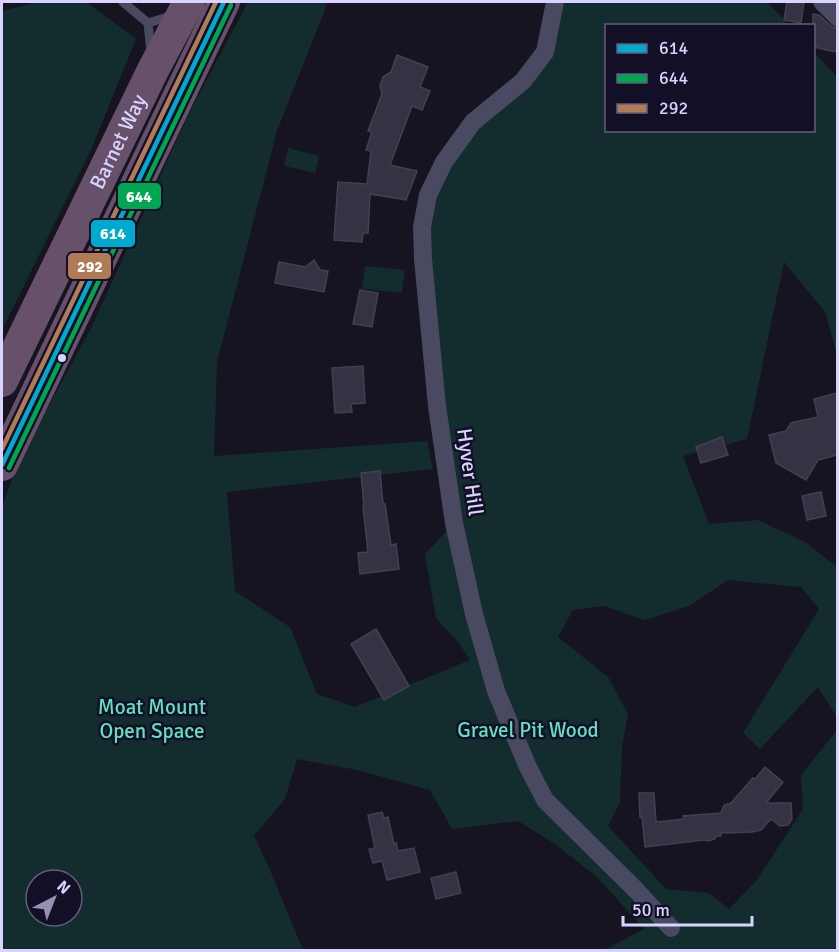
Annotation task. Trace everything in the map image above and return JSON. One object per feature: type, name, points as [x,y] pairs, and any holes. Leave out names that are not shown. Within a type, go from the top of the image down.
[{"type":"highway","name":"Barnet Way","points":[[2,465],[224,2]]},
{"type":"highway","name":"Barnet Way","points":[[2,381],[186,7]]},
{"type":"street","name":"Hyver Hill","points":[[555,2],[545,52],[523,81],[473,122],[444,162],[428,195],[422,227],[423,259],[437,406],[454,523],[474,614],[496,692],[527,765],[545,800],[671,928]]},
{"type":"street","points":[[822,2],[837,18]]},
{"type":"lane","points":[[123,2],[148,22],[153,70]]},
{"type":"lane","points":[[148,22],[186,7]]},
{"type":"green space","points":[[39,2],[86,2],[136,39],[91,150],[2,330],[2,11]]},
{"type":"green space","points":[[248,2],[328,2],[277,131],[217,362],[214,456],[427,441],[433,469],[227,492],[235,591],[290,627],[317,694],[355,707],[470,660],[458,642],[436,618],[425,554],[454,523],[423,259],[444,162],[545,52],[555,2],[767,2],[788,24],[605,24],[605,132],[815,132],[815,53],[837,77],[837,355],[825,312],[784,262],[747,439],[683,456],[709,524],[758,520],[805,542],[837,567],[837,717],[818,687],[760,749],[743,733],[819,609],[801,587],[728,580],[689,606],[645,620],[604,606],[573,610],[558,637],[608,677],[628,714],[622,747],[620,803],[608,826],[666,889],[709,893],[729,909],[756,881],[803,809],[801,775],[837,730],[837,950],[604,950],[644,929],[597,877],[555,844],[518,821],[452,829],[430,790],[357,770],[297,759],[285,799],[254,836],[303,950],[2,950],[2,508],[17,464],[91,328],[190,111]]},
{"type":"green space","points":[[288,148],[319,156],[315,173],[284,166]]},
{"type":"green space","points":[[365,266],[405,270],[402,293],[362,289]]},
{"type":"building","points":[[787,2],[804,2],[801,23],[784,20]]},
{"type":"building","points":[[813,14],[819,15],[837,29],[837,52],[815,47],[815,24],[813,24]]},
{"type":"building","points":[[397,55],[428,67],[420,87],[430,91],[422,110],[412,106],[390,165],[417,171],[406,200],[370,194],[368,233],[363,233],[362,242],[334,240],[338,182],[367,184],[371,151],[366,150],[372,132],[368,131],[382,94],[380,86],[383,77],[391,72]]},
{"type":"building","points":[[314,260],[320,270],[328,271],[324,292],[275,283],[279,262],[305,267]]},
{"type":"building","points":[[360,290],[378,293],[372,327],[353,324]]},
{"type":"building","points":[[363,366],[365,403],[351,404],[352,412],[335,413],[332,368]]},
{"type":"building","points":[[837,393],[837,455],[818,460],[806,480],[776,463],[769,435],[786,431],[791,423],[818,417],[814,399]]},
{"type":"building","points":[[722,437],[728,455],[701,463],[696,447]]},
{"type":"building","points":[[380,471],[383,504],[385,504],[391,545],[396,544],[399,569],[360,574],[358,553],[368,552],[361,473]]},
{"type":"building","points":[[821,492],[826,516],[807,520],[802,496]]},
{"type":"building","points":[[376,629],[409,686],[384,700],[351,644]]},
{"type":"building","points":[[765,767],[783,782],[766,803],[791,803],[792,819],[788,825],[780,826],[771,819],[761,830],[752,832],[721,833],[721,836],[709,841],[645,847],[639,793],[654,793],[656,822],[684,819],[683,816],[721,813],[724,805],[731,803]]},
{"type":"building","points":[[382,812],[384,818],[388,817],[394,844],[396,843],[398,851],[414,848],[420,872],[387,880],[382,861],[373,863],[369,849],[375,848],[368,815]]},
{"type":"building","points":[[456,872],[461,893],[436,899],[431,878]]},
{"type":"transit line","name":"292","points":[[2,449],[216,2]]},
{"type":"transit line","name":"614","points":[[2,465],[224,2]]},
{"type":"transit line","name":"644","points":[[9,468],[231,5]]},
{"type":"park label","name":"Moat Mount Open Space","points":[[152,719]]},
{"type":"park label","name":"Gravel Pit Wood","points":[[528,730]]}]
